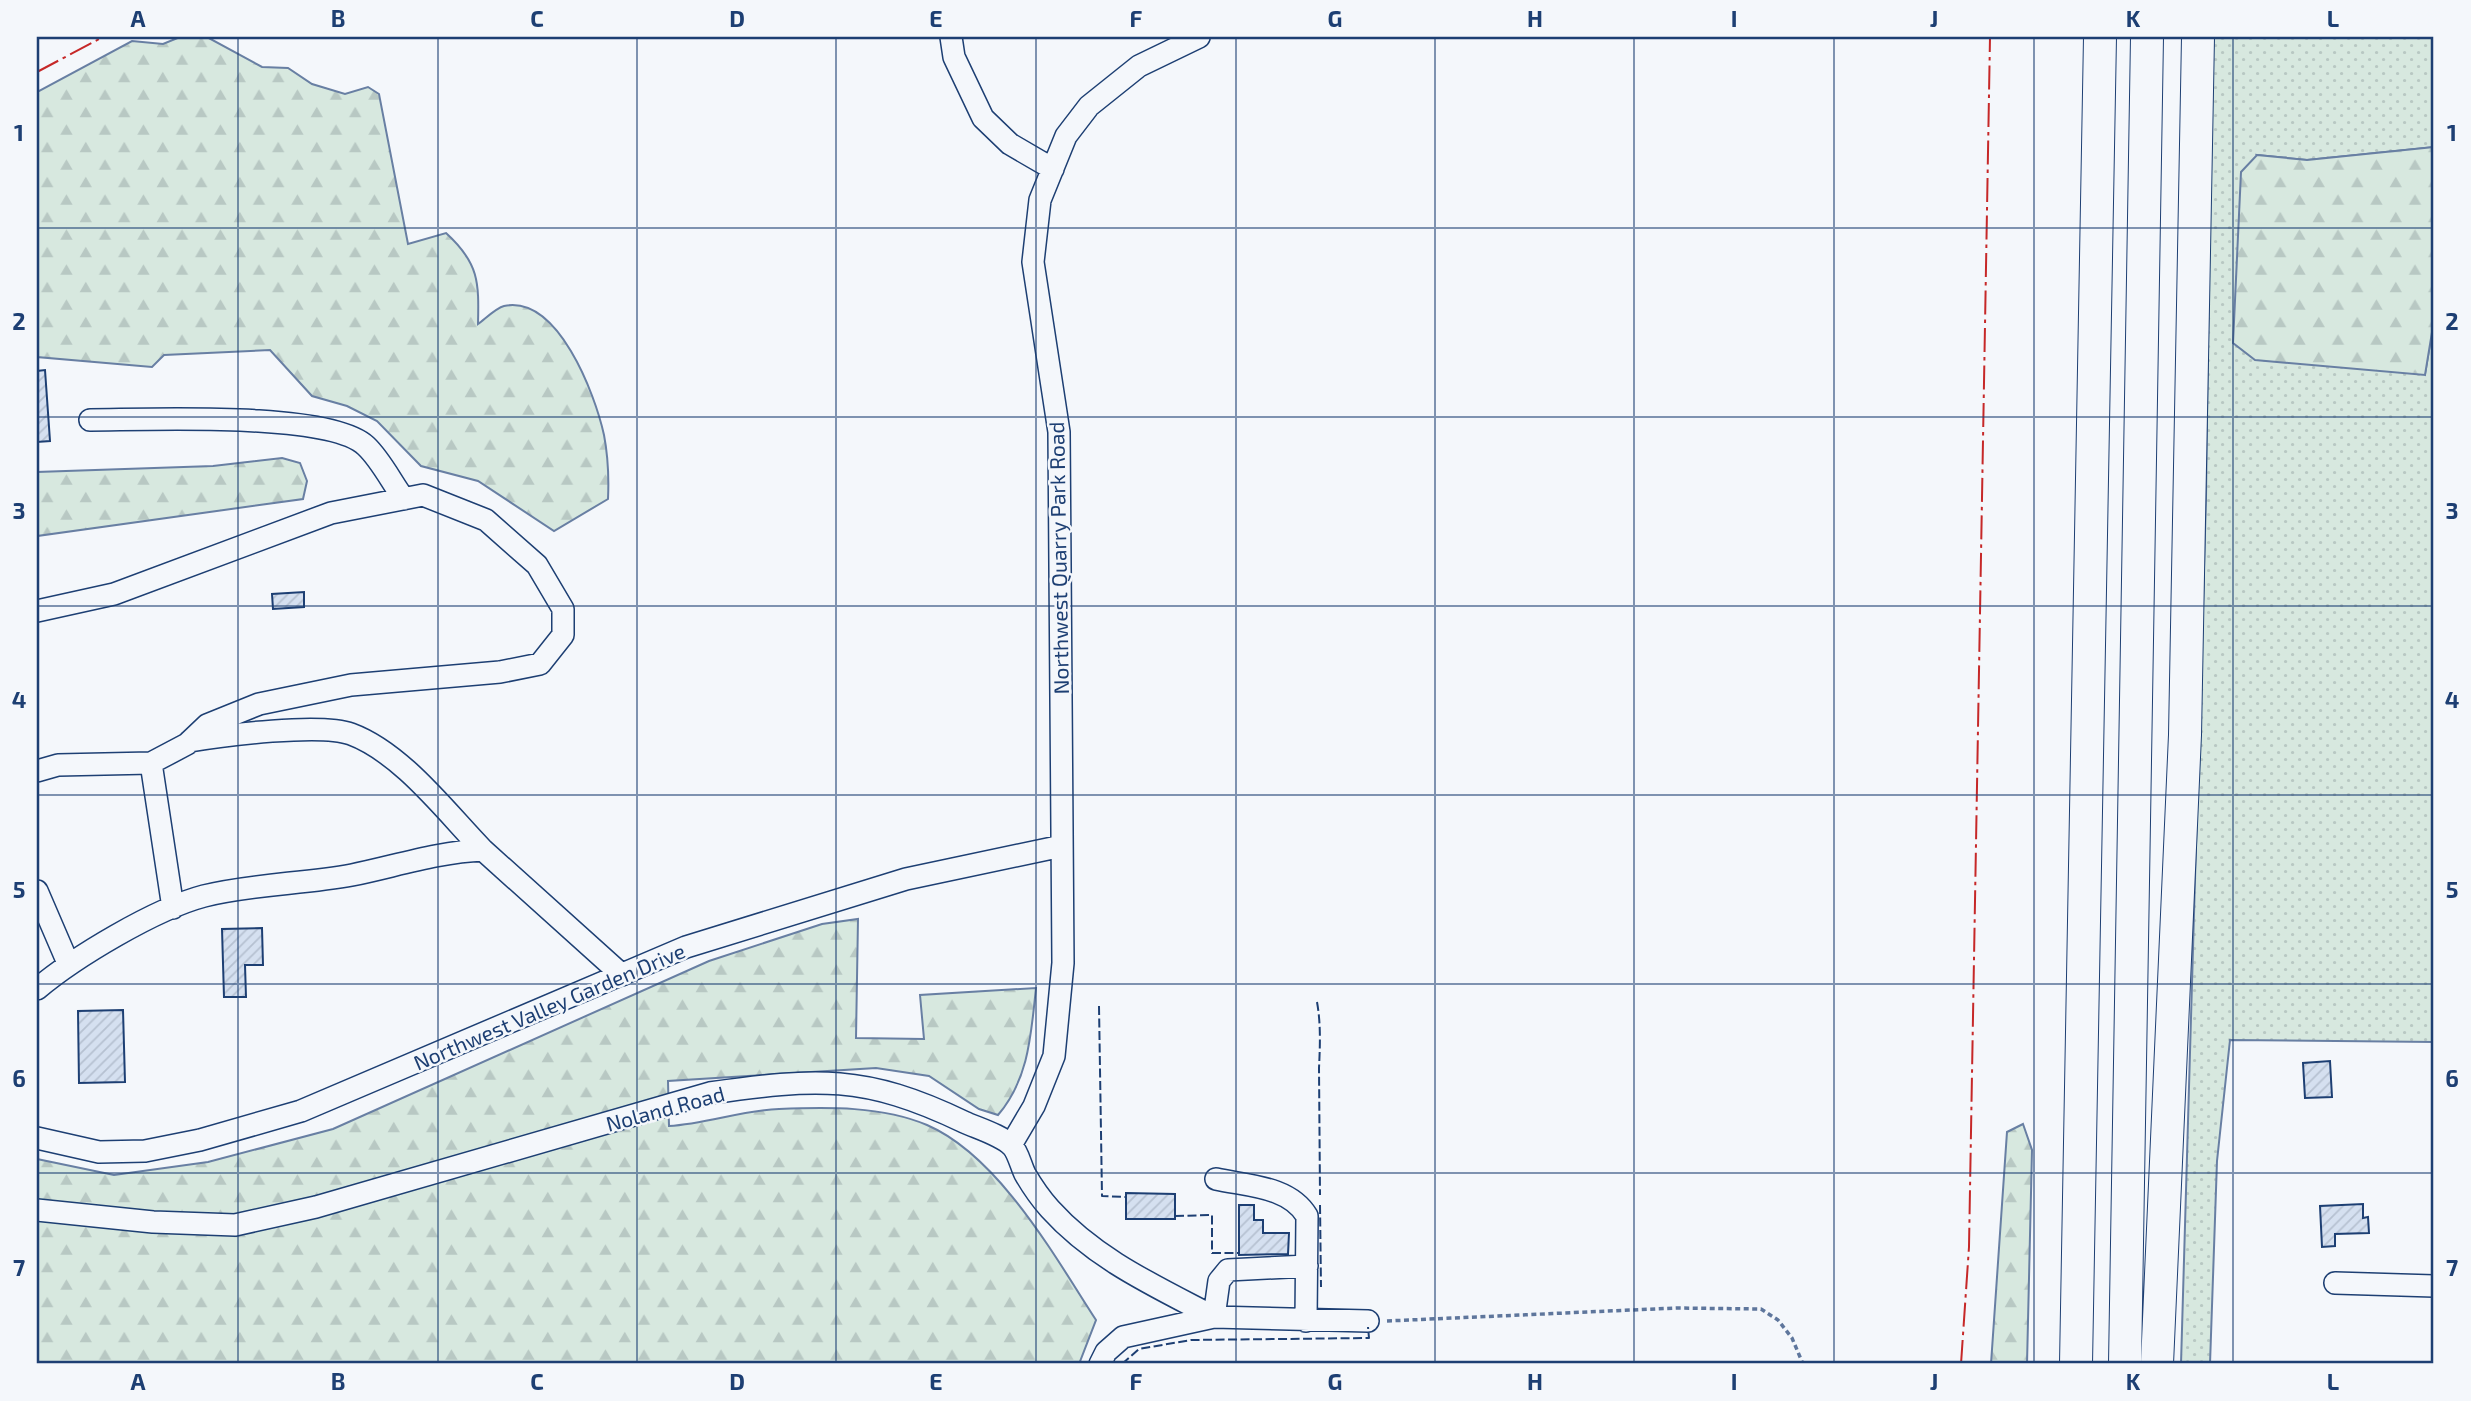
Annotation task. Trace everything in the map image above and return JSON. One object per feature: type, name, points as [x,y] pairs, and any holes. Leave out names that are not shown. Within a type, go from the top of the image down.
[{"type":"highway","points":[[2078,37],[2095,352]]},
{"type":"highway","points":[[2076,1364],[2099,37]]},
{"type":"highway","points":[[2125,1364],[2147,37]]},
{"type":"highway","points":[[2157,1364],[2185,735],[2198,37]]},
{"type":"street","points":[[951,37],[954,57],[983,118],[1010,144],[1052,169]]},
{"type":"street","name":"Northwest Quarry Park Road","points":[[1012,1145],[1034,1106],[1054,1056],[1063,963],[1059,432],[1033,262],[1040,200],[1066,136],[1089,106],[1139,66],[1187,39]]},
{"type":"street","points":[[90,420],[273,420],[335,432],[365,445],[404,499]]},
{"type":"street","points":[[37,611],[114,594],[331,513],[424,495],[486,520],[537,565],[563,609],[563,635],[540,664],[500,672],[351,685],[259,704],[207,725],[190,741],[151,763],[58,765],[37,771]]},
{"type":"street","points":[[190,741],[237,733],[350,734],[393,758],[483,850],[622,975]]},
{"type":"street","points":[[151,763],[173,908]]},
{"type":"street","name":"Northwest Valley Garden Drive","points":[[37,1138],[99,1152],[145,1151],[200,1140],[301,1111],[686,947],[906,879],[1062,846]]},
{"type":"street","points":[[37,989],[68,963],[173,908],[205,896],[351,875],[454,852],[483,850]]},
{"type":"street","points":[[37,891],[68,963]]},
{"type":"street","name":"Noland Road","points":[[42,1210],[153,1222],[235,1225],[316,1207],[710,1093],[772,1084],[829,1081],[874,1087],[916,1099],[1012,1145]]},
{"type":"street","points":[[1012,1145],[1026,1176],[1049,1208],[1086,1245],[1135,1276],[1214,1317]]},
{"type":"street","points":[[1216,1179],[1272,1190],[1290,1197],[1307,1216],[1306,1321]]},
{"type":"street","points":[[1214,1317],[1219,1281],[1228,1270],[1307,1266]]},
{"type":"street","points":[[2334,1283],[2434,1286]]},
{"type":"street","points":[[1100,1364],[1106,1352],[1123,1337],[1214,1317],[1368,1321]]},
{"type":"path","points":[[1368,1321],[1676,1308],[1761,1309],[1778,1320],[1792,1338],[1803,1364]]},
{"type":"green space","points":[[180,37],[207,37],[262,67],[288,68],[312,84],[345,94],[368,87],[379,94],[408,244],[446,233],[457,244],[475,274],[478,324],[501,307],[523,307],[541,316],[557,331],[583,373],[599,417],[606,451],[608,499],[554,531],[478,481],[421,466],[377,421],[347,406],[312,396],[270,350],[164,355],[152,367],[37,357],[37,92],[132,41],[163,44]]},
{"type":"green space","points":[[2212,37],[2434,37],[2434,147],[2307,160],[2257,155],[2425,374],[2434,320],[2434,1042],[2230,1040],[2217,1161],[2210,1364],[2181,1364],[2206,498]]},
{"type":"green space","points":[[2434,147],[2434,320],[2425,375],[2255,360],[2233,343],[2241,172],[2257,155],[2307,160]]},
{"type":"green space","points":[[282,458],[300,463],[307,481],[303,499],[37,536],[37,472],[213,466]]},
{"type":"green space","points":[[858,919],[856,1038],[924,1039],[920,995],[1036,988],[1027,1055],[1016,1086],[998,1115],[979,1109],[929,1076],[876,1068],[668,1081],[669,1126],[765,1110],[835,1108],[892,1114],[927,1125],[953,1140],[978,1160],[1023,1210],[1096,1320],[1079,1364],[37,1364],[37,1159],[114,1175],[208,1162],[333,1129],[709,961],[822,924]]},
{"type":"green space","points":[[2023,1124],[2032,1150],[2027,1364],[1991,1364],[2007,1132]]},
{"type":"building","points":[[45,370],[50,441],[37,442],[37,371]]},
{"type":"building","points":[[304,592],[304,607],[273,609],[272,594]]},
{"type":"building","points":[[262,928],[263,965],[245,965],[246,997],[224,997],[222,929]]},
{"type":"building","points":[[123,1010],[125,1082],[79,1083],[78,1011]]},
{"type":"building","points":[[2330,1061],[2332,1097],[2305,1098],[2303,1063]]},
{"type":"building","points":[[1126,1193],[1175,1194],[1175,1219],[1126,1219]]},
{"type":"building","points":[[2363,1204],[2363,1218],[2368,1217],[2369,1233],[2335,1234],[2335,1246],[2322,1247],[2320,1206]]},
{"type":"building","points":[[1239,1205],[1254,1205],[1254,1220],[1263,1220],[1263,1233],[1289,1233],[1288,1254],[1239,1255]]},
{"type":"fence","points":[[1317,1002],[1320,1035],[1320,1195]]},
{"type":"fence","points":[[1099,1006],[1102,1196],[1126,1197]]},
{"type":"fence","points":[[1320,1205],[1321,1287]]},
{"type":"fence","points":[[1175,1216],[1212,1215],[1212,1253],[1240,1253]]},
{"type":"fence","points":[[1122,1364],[1139,1349],[1191,1340],[1369,1338],[1368,1327]]},
{"type":"power","points":[[37,72],[103,37]]},
{"type":"power","points":[[1961,1364],[1969,1247],[1990,37]]}]
